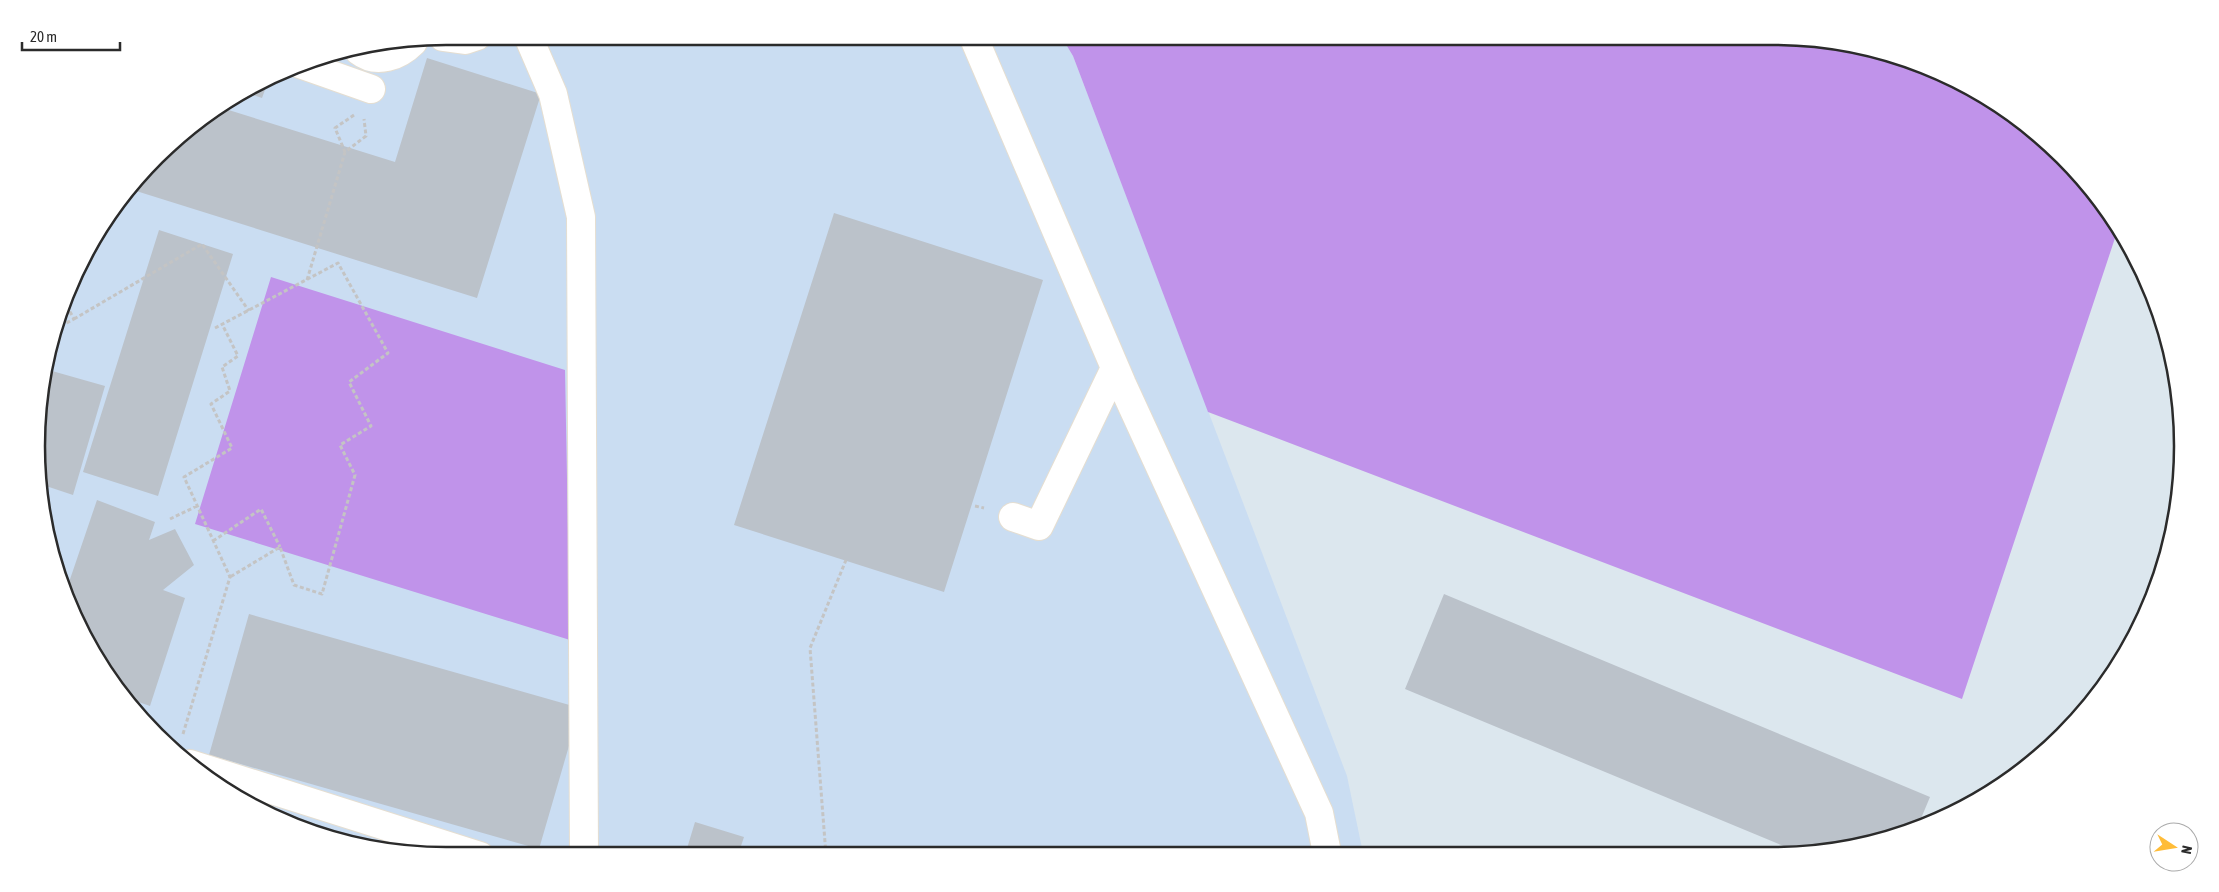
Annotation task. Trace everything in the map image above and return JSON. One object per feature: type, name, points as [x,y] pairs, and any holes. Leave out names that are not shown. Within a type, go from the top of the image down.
[{"type":"lane","points":[[532,45],[553,94],[581,216],[584,847]]},
{"type":"lane","points":[[978,45],[1116,368],[1319,813],[1326,847]]},
{"type":"lane","points":[[315,67],[370,77],[390,57],[403,52],[408,47]]},
{"type":"lane","points":[[1013,518],[1039,526],[1116,368]]},
{"type":"lane","points":[[192,755],[454,847]]},
{"type":"path","points":[[344,152],[366,136],[370,77]]},
{"type":"path","points":[[307,280],[344,152],[335,128],[370,77]]},
{"type":"path","points":[[64,324],[202,244],[249,311]]},
{"type":"path","points":[[213,541],[261,509],[280,547],[294,585],[322,594],[355,475],[340,445],[371,426],[349,382],[388,353],[338,263],[215,328]]},
{"type":"path","points":[[69,310],[74,319]]},
{"type":"path","points":[[186,750],[230,577],[184,477],[232,448],[211,404],[230,391],[222,366],[238,356],[222,324]]},
{"type":"path","points":[[170,519],[197,506]]},
{"type":"path","points":[[230,577],[280,547]]},
{"type":"path","points":[[825,847],[810,648],[846,560]]},
{"type":"shaded area","points":[[446,45],[1066,45],[1073,56],[1347,776],[1362,847],[446,847],[394,844],[317,826],[269,806],[245,793],[202,764],[162,730],[113,669],[86,623],[66,575],[59,550],[48,498],[46,472],[45,446],[48,394],[66,317],[86,269],[99,245],[128,202],[162,162],[202,128],[245,99],[269,86],[317,66],[342,59],[394,48]]},
{"type":"shaded area","points":[[1066,45],[1799,46],[1851,53],[1902,66],[1950,86],[1974,99],[2017,128],[2057,162],[2091,202],[2115,238],[1962,699],[1208,412],[1073,56]]},
{"type":"shaded area","points":[[271,277],[565,370],[570,640],[195,524]]},
{"type":"building","points":[[427,58],[541,94],[477,298],[137,191],[162,162],[202,128],[228,110],[395,162]]},
{"type":"building","points":[[266,88],[262,98],[253,95]]},
{"type":"building","points":[[834,213],[1043,280],[944,592],[734,525]]},
{"type":"building","points":[[159,230],[233,254],[158,496],[83,472]]},
{"type":"building","points":[[52,371],[105,386],[73,495],[47,486],[46,420]]},
{"type":"building","points":[[97,500],[155,522],[149,540],[175,529],[194,565],[163,590],[185,598],[150,706],[138,702],[113,669],[86,623],[69,582]]},
{"type":"building","points":[[1444,594],[1930,797],[1921,818],[1902,826],[1825,844],[1785,847],[1405,689]]},
{"type":"building","points":[[249,614],[580,708],[540,847],[532,847],[209,755]]},
{"type":"building","points":[[695,822],[744,837],[741,847],[687,847]]}]
